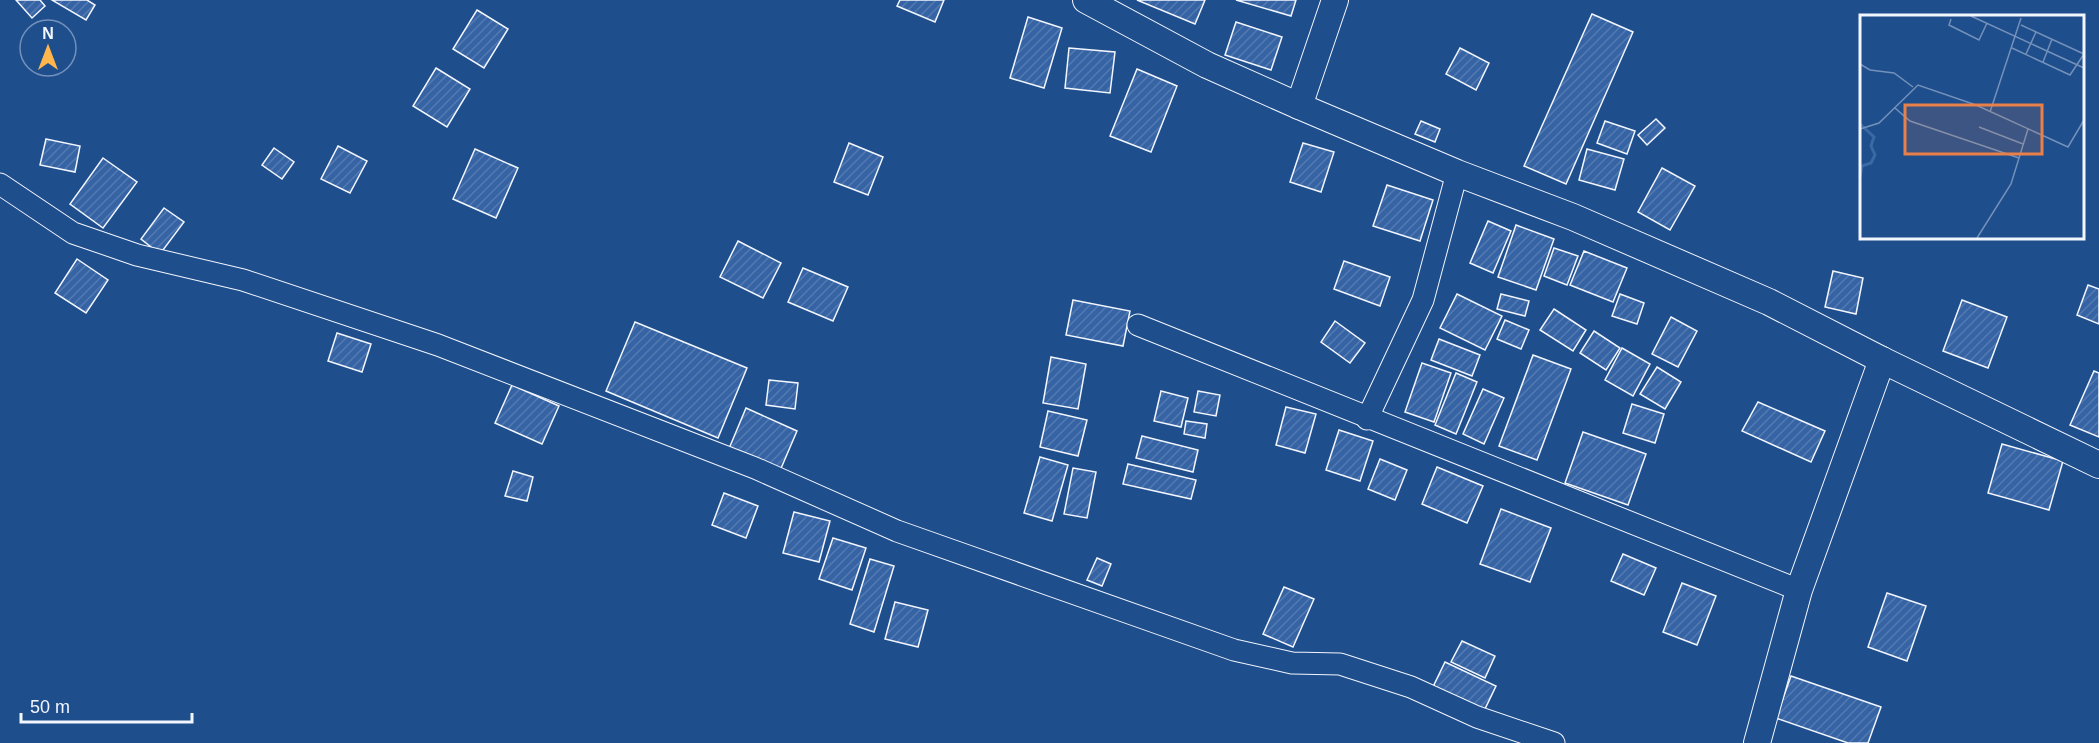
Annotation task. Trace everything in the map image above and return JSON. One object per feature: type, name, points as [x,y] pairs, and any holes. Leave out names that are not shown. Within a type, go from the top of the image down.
[{"type":"street","points":[[1086,0],[1207,64],[1299,106],[1457,173],[1573,217],[1769,302],[1882,360],[2099,465]]},
{"type":"street","points":[[1299,106],[1335,0]]},
{"type":"street","points":[[1367,419],[1423,300],[1457,173]]},
{"type":"street","points":[[0,184],[73,232],[136,255],[243,280],[438,345],[755,468],[897,531],[1234,650],[1292,663],[1340,664],[1390,680],[1478,717],[1554,743]]},
{"type":"street","points":[[1138,325],[1367,419],[1799,590]]},
{"type":"street","points":[[1757,743],[1799,590],[1882,360]]},
{"type":"building","points":[[16,0],[40,0],[45,6],[32,18]]},
{"type":"building","points":[[52,0],[87,0],[95,5],[86,20]]},
{"type":"building","points":[[900,0],[944,0],[935,22],[897,6]]},
{"type":"building","points":[[1137,0],[1205,0],[1195,24]]},
{"type":"building","points":[[1236,0],[1296,0],[1291,16]]},
{"type":"building","points":[[477,10],[508,29],[484,68],[453,49]]},
{"type":"building","points":[[1592,14],[1633,32],[1566,184],[1524,166]]},
{"type":"building","points":[[1028,17],[1062,28],[1044,88],[1010,78]]},
{"type":"building","points":[[1236,22],[1282,37],[1271,70],[1225,55]]},
{"type":"building","points":[[1069,48],[1115,52],[1110,93],[1065,88]]},
{"type":"building","points":[[1460,48],[1489,63],[1476,90],[1446,74]]},
{"type":"building","points":[[436,68],[470,89],[447,127],[413,106]]},
{"type":"building","points":[[1137,69],[1177,86],[1151,152],[1110,136]]},
{"type":"building","points":[[1656,119],[1665,128],[1647,145],[1638,135]]},
{"type":"building","points":[[1421,121],[1440,129],[1435,142],[1415,134]]},
{"type":"building","points":[[1605,121],[1635,131],[1627,154],[1597,143]]},
{"type":"building","points":[[46,139],[80,146],[75,172],[40,165]]},
{"type":"building","points":[[849,143],[883,157],[868,195],[834,182]]},
{"type":"building","points":[[1303,143],[1334,152],[1321,192],[1290,182]]},
{"type":"building","points":[[338,146],[367,161],[350,193],[321,179]]},
{"type":"building","points":[[274,148],[294,162],[282,179],[262,165]]},
{"type":"building","points":[[475,149],[518,168],[496,218],[453,199]]},
{"type":"building","points":[[1587,149],[1624,159],[1615,190],[1579,180]]},
{"type":"building","points":[[103,158],[137,182],[103,228],[70,204]]},
{"type":"building","points":[[1662,168],[1695,186],[1670,230],[1638,212]]},
{"type":"building","points":[[1387,185],[1433,200],[1420,241],[1373,226]]},
{"type":"building","points":[[164,208],[184,222],[160,254],[141,239]]},
{"type":"building","points":[[1488,221],[1511,231],[1493,273],[1470,263]]},
{"type":"building","points":[[1516,225],[1554,239],[1536,290],[1498,277]]},
{"type":"building","points":[[738,241],[781,263],[763,298],[720,277]]},
{"type":"building","points":[[1554,248],[1578,256],[1567,285],[1544,276]]},
{"type":"building","points":[[1584,251],[1627,268],[1613,302],[1570,285]]},
{"type":"building","points":[[77,259],[108,280],[86,313],[55,293]]},
{"type":"building","points":[[1344,261],[1390,277],[1380,306],[1334,289]]},
{"type":"building","points":[[803,268],[848,287],[833,321],[788,302]]},
{"type":"building","points":[[1833,271],[1863,278],[1856,314],[1825,307]]},
{"type":"building","points":[[2088,285],[2099,289],[2099,324],[2077,315]]},
{"type":"building","points":[[1457,294],[1502,316],[1485,350],[1440,328]]},
{"type":"building","points":[[1501,294],[1529,301],[1525,316],[1497,309]]},
{"type":"building","points":[[1620,294],[1644,303],[1637,324],[1612,316]]},
{"type":"building","points":[[1073,300],[1130,311],[1123,346],[1066,335]]},
{"type":"building","points":[[1962,300],[2007,317],[1988,368],[1943,351]]},
{"type":"building","points":[[1554,309],[1586,330],[1573,351],[1540,330]]},
{"type":"building","points":[[1671,317],[1697,331],[1678,367],[1652,354]]},
{"type":"building","points":[[1505,320],[1529,330],[1521,349],[1497,339]]},
{"type":"building","points":[[1335,321],[1365,343],[1350,363],[1321,342]]},
{"type":"building","points":[[635,322],[747,368],[718,438],[606,391]]},
{"type":"building","points":[[1594,331],[1620,348],[1606,370],[1580,353]]},
{"type":"building","points":[[337,333],[371,344],[362,372],[328,361]]},
{"type":"building","points":[[1439,339],[1480,355],[1472,376],[1431,360]]},
{"type":"building","points":[[1622,348],[1650,364],[1633,396],[1605,380]]},
{"type":"building","points":[[1533,355],[1571,369],[1537,460],[1499,446]]},
{"type":"building","points":[[1051,357],[1086,364],[1078,409],[1043,403]]},
{"type":"building","points":[[1422,363],[1451,373],[1434,422],[1405,412]]},
{"type":"building","points":[[1657,367],[1681,382],[1665,409],[1640,394]]},
{"type":"building","points":[[2094,371],[2099,373],[2099,437],[2070,425]]},
{"type":"building","points":[[1456,373],[1477,382],[1456,434],[1435,425]]},
{"type":"building","points":[[769,380],[798,383],[795,409],[766,405]]},
{"type":"building","points":[[512,385],[559,406],[542,444],[495,423]]},
{"type":"building","points":[[1483,389],[1504,398],[1484,444],[1463,434]]},
{"type":"building","points":[[1161,391],[1188,398],[1181,427],[1154,421]]},
{"type":"building","points":[[1198,391],[1220,395],[1216,416],[1194,412]]},
{"type":"building","points":[[1758,402],[1825,431],[1811,462],[1742,431]]},
{"type":"building","points":[[1632,404],[1664,414],[1655,443],[1623,433]]},
{"type":"building","points":[[1286,407],[1316,414],[1305,453],[1276,445]]},
{"type":"building","points":[[746,408],[797,431],[779,473],[728,451]]},
{"type":"building","points":[[1048,411],[1087,420],[1078,456],[1040,447]]},
{"type":"building","points":[[1186,421],[1207,424],[1205,438],[1184,434]]},
{"type":"building","points":[[1339,430],[1373,441],[1360,481],[1326,470]]},
{"type":"building","points":[[1583,432],[1646,454],[1628,505],[1565,483]]},
{"type":"building","points":[[1142,436],[1198,450],[1193,472],[1136,458]]},
{"type":"building","points":[[2002,444],[2063,461],[2049,510],[1988,493]]},
{"type":"building","points":[[1040,457],[1068,465],[1052,521],[1024,513]]},
{"type":"building","points":[[1380,459],[1407,470],[1395,500],[1368,489]]},
{"type":"building","points":[[1128,464],[1196,480],[1191,499],[1123,484]]},
{"type":"building","points":[[1437,467],[1483,486],[1467,523],[1422,504]]},
{"type":"building","points":[[1073,468],[1096,472],[1087,518],[1064,514]]},
{"type":"building","points":[[513,471],[533,477],[527,501],[505,496]]},
{"type":"building","points":[[724,493],[758,506],[746,538],[712,525]]},
{"type":"building","points":[[1501,509],[1551,528],[1530,582],[1480,564]]},
{"type":"building","points":[[794,512],[830,521],[819,562],[783,553]]},
{"type":"building","points":[[833,538],[866,548],[852,590],[819,579]]},
{"type":"building","points":[[1623,554],[1656,568],[1644,595],[1611,581]]},
{"type":"building","points":[[1097,558],[1111,564],[1102,586],[1087,580]]},
{"type":"building","points":[[870,559],[894,566],[874,632],[850,624]]},
{"type":"building","points":[[1682,583],[1716,596],[1697,645],[1663,632]]},
{"type":"building","points":[[1284,587],[1314,599],[1293,647],[1263,634]]},
{"type":"building","points":[[1887,593],[1926,606],[1907,661],[1868,647]]},
{"type":"building","points":[[895,602],[928,610],[918,647],[885,639]]},
{"type":"building","points":[[1462,641],[1495,656],[1485,678],[1451,662]]},
{"type":"building","points":[[1445,662],[1496,686],[1483,713],[1432,689]]},
{"type":"building","points":[[1791,676],[1881,707],[1868,743],[1848,743],[1776,718]]}]
